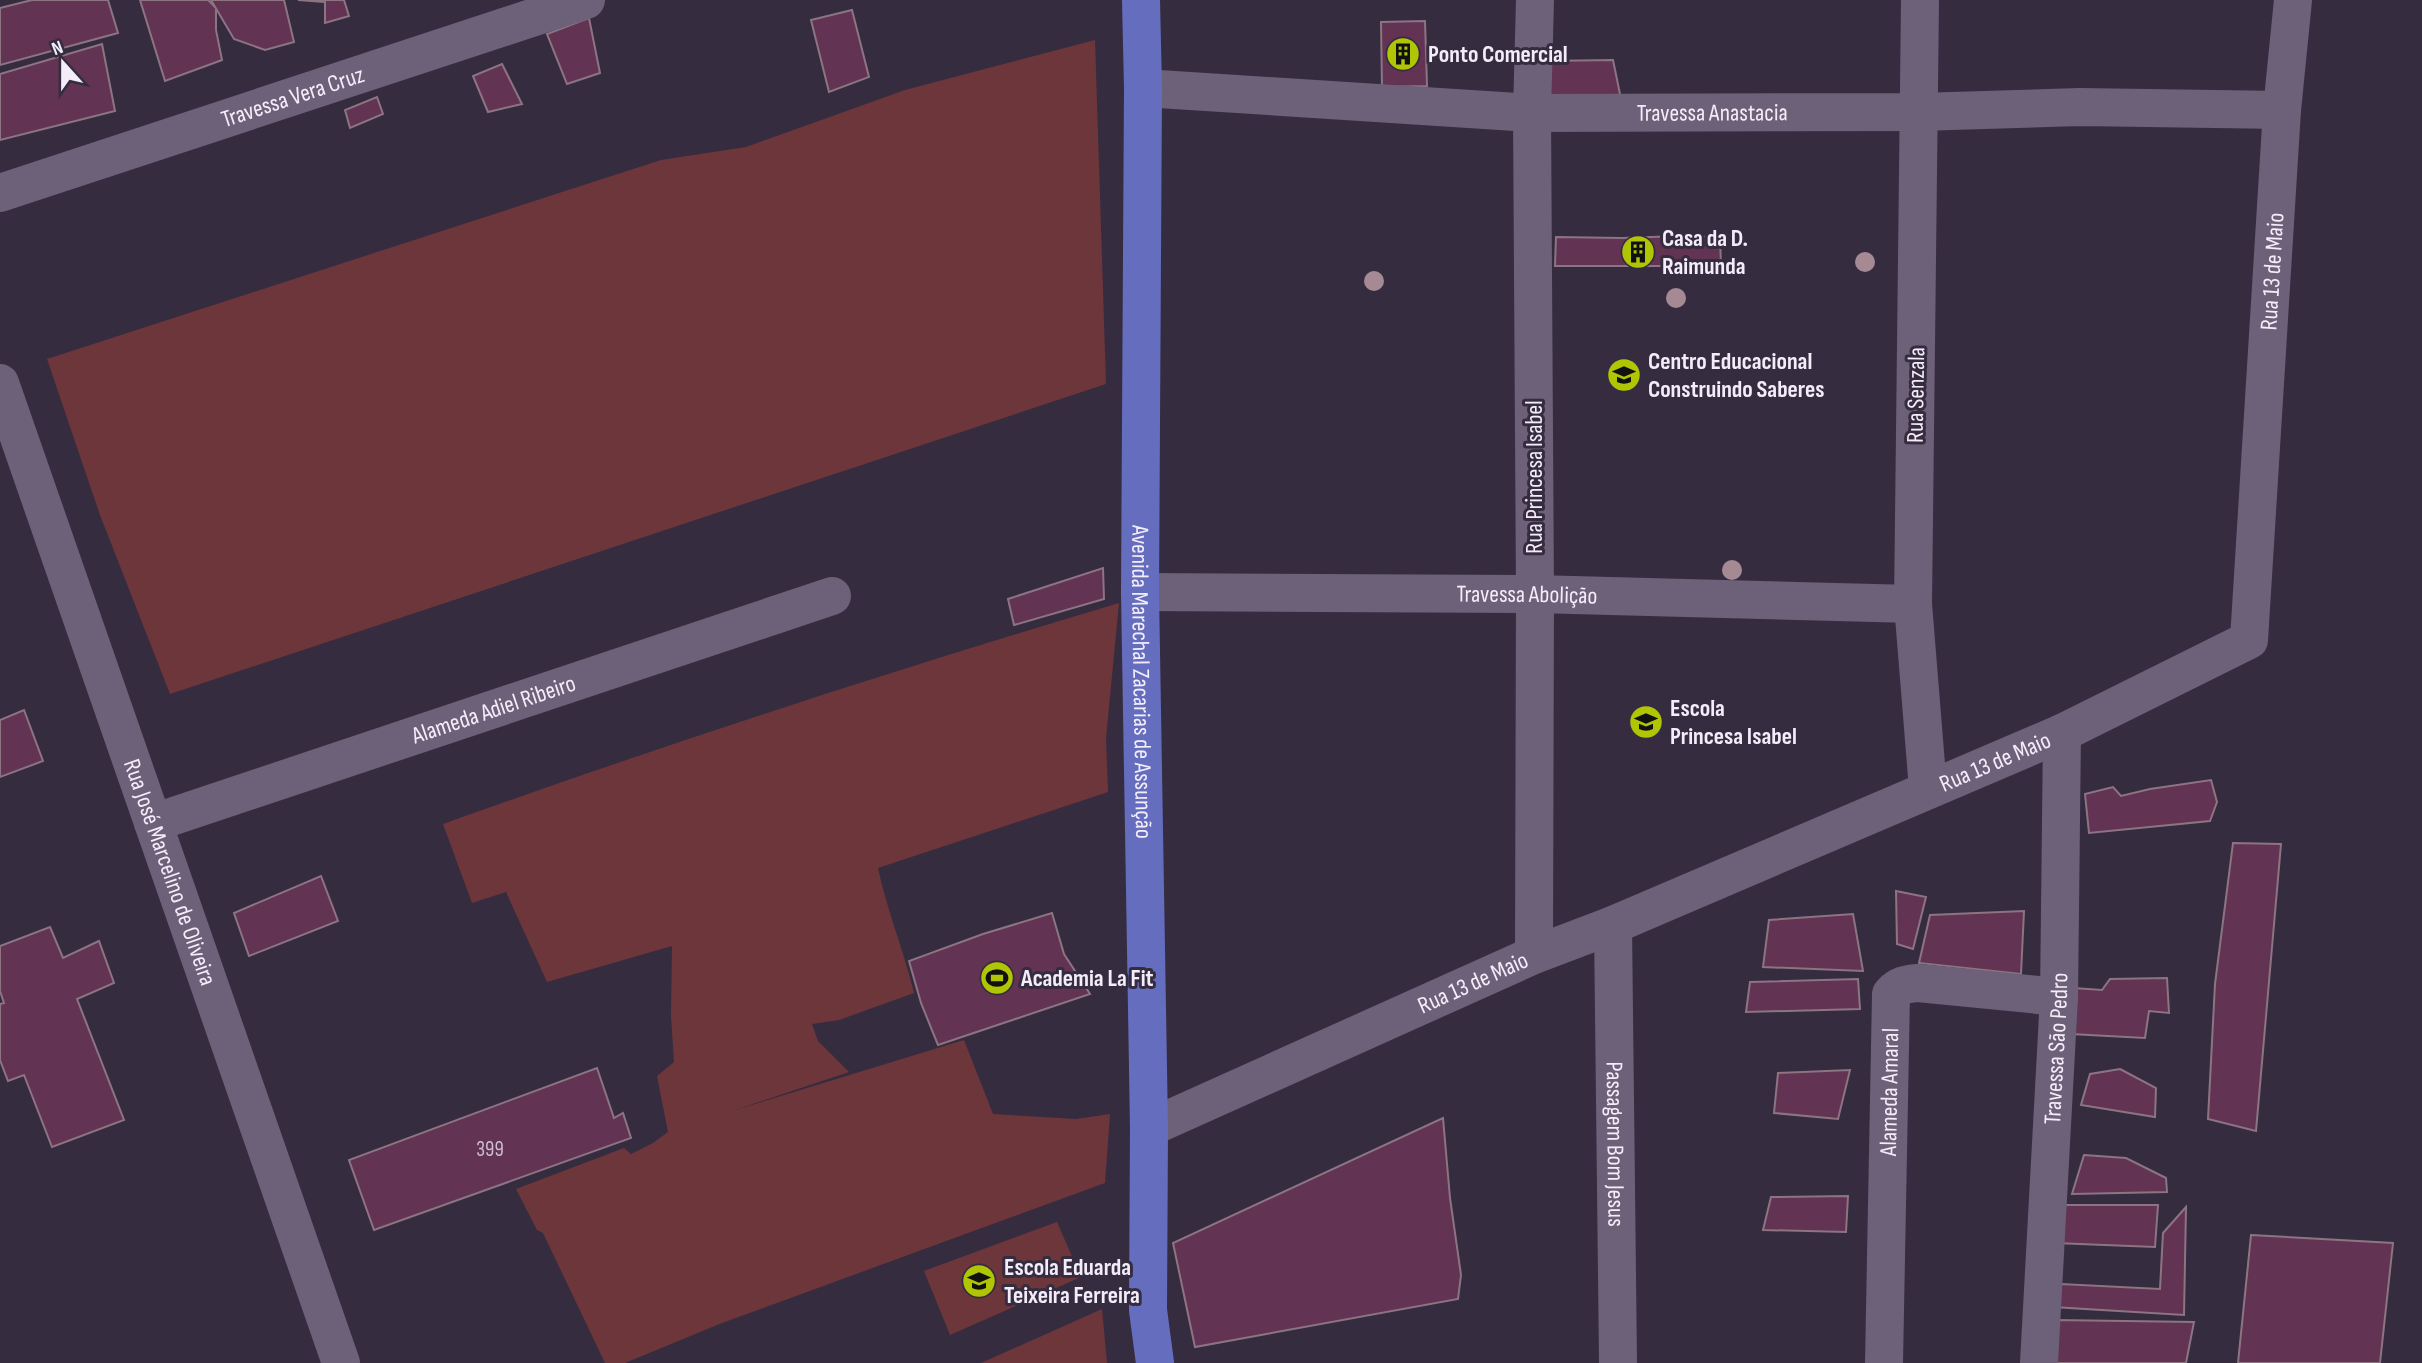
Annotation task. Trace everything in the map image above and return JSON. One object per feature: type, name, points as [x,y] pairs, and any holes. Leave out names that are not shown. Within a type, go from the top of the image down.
[{"type":"main road","name":"Avenida Marechal Zacarias de Assunção","points":[[1141,0],[1143,88],[1139,592],[1149,1128],[1148,1310],[1155,1363]]},
{"type":"street","name":"Travessa Vera Cruz","points":[[0,193],[586,0]]},
{"type":"street","name":"Rua Princesa Isabel","points":[[1534,955],[1532,113],[1535,0]]},
{"type":"street","name":"Rua Senzala","points":[[1920,0],[1913,604],[1928,789]]},
{"type":"street","name":"Rua 13 de Maio","points":[[1149,1128],[1534,955],[1613,925],[2062,733],[2249,640],[2282,110],[2293,0]]},
{"type":"street","name":"Travessa Anastacia","points":[[1143,88],[1532,113],[1919,112],[2080,107],[2282,110]]},
{"type":"street","name":"Rua José Marcelino de Oliveira","points":[[0,383],[341,1363]]},
{"type":"street","name":"Travessa Abolição","points":[[1139,592],[1535,594],[1913,604]]},
{"type":"street","name":"Alameda Adiel Ribeiro","points":[[153,823],[832,596]]},
{"type":"street","name":"Travessa São Pedro","points":[[2039,1363],[2059,997],[2062,733]]},
{"type":"street","name":"Passagem Bom Jesus","points":[[1613,925],[1618,1363]]},
{"type":"street","name":"Alameda Amaral","points":[[1884,1363],[1891,994],[1896,988],[1918,983],[2059,997]]},
{"type":"shaded area","points":[[1095,40],[1106,384],[170,694],[100,515],[47,359],[661,160],[746,147],[905,90]]},
{"type":"shaded area","points":[[1119,603],[1106,738],[1108,792],[878,868],[914,993],[839,1020],[812,1024],[818,1041],[849,1072],[735,1110],[964,1040],[993,1114],[1076,1119],[1110,1114],[1105,1183],[722,1323],[625,1363],[605,1363],[543,1233],[537,1230],[516,1189],[624,1148],[631,1154],[668,1132],[657,1076],[674,1062],[671,1016],[672,946],[547,982],[506,892],[472,903],[443,824],[780,709]]},
{"type":"shaded area","points":[[1057,1222],[1081,1277],[950,1335],[924,1271]]},
{"type":"shaded area","points":[[1102,1309],[1107,1363],[981,1363]]},
{"type":"building","points":[[32,0],[108,0],[118,33],[0,65],[0,8]]},
{"type":"building","points":[[140,0],[208,0],[216,8],[216,30],[222,60],[165,81]]},
{"type":"building","points":[[211,0],[284,0],[294,42],[265,50],[234,39]]},
{"type":"building","points":[[298,0],[344,0],[349,16],[325,23],[325,2]]},
{"type":"building","points":[[852,10],[869,77],[829,92],[811,20]]},
{"type":"building","points":[[589,18],[600,73],[567,84],[547,34]]},
{"type":"building","name":"Ponto Comercial","points":[[1425,21],[1427,86],[1382,87],[1381,22]]},
{"type":"building","points":[[102,44],[115,111],[0,140],[0,74]]},
{"type":"building","points":[[1613,60],[1621,99],[1546,98],[1545,61]]},
{"type":"building","points":[[502,64],[522,104],[488,112],[473,76]]},
{"type":"building","points":[[377,97],[383,114],[350,128],[345,110]]},
{"type":"building","name":"Casa da D. Raimunda","points":[[1556,237],[1720,237],[1721,266],[1555,266]]},
{"type":"building","points":[[1103,568],[1104,599],[1014,625],[1008,599]]},
{"type":"building","points":[[24,710],[43,761],[0,777],[0,720]]},
{"type":"building","points":[[2211,780],[2217,802],[2210,821],[2089,833],[2085,794],[2113,787],[2121,796]]},
{"type":"building","points":[[2233,843],[2281,844],[2256,1131],[2208,1119],[2215,984]]},
{"type":"building","points":[[321,876],[338,921],[249,956],[234,913]]},
{"type":"building","points":[[1896,891],[1926,897],[1913,949],[1897,944]]},
{"type":"building","points":[[2024,911],[2021,974],[1919,963],[1930,915]]},
{"type":"building","name":"Academia La Fit","points":[[1052,913],[1064,954],[1090,994],[938,1045],[921,1003],[909,961]]},
{"type":"building","points":[[1853,914],[1863,971],[1763,967],[1769,920]]},
{"type":"building","points":[[50,927],[63,958],[99,941],[114,983],[77,999],[124,1120],[52,1147],[24,1075],[8,1081],[0,1060],[0,1004],[4,1003],[0,991],[0,946]]},
{"type":"building","points":[[2167,978],[2169,1013],[2149,1011],[2145,1038],[2071,1034],[2074,988],[2102,990],[2110,979]]},
{"type":"building","points":[[1858,979],[1860,1009],[1746,1012],[1750,982]]},
{"type":"building","points":[[597,1068],[614,1118],[623,1113],[631,1138],[374,1230],[349,1160]]},
{"type":"building","points":[[2120,1069],[2156,1088],[2155,1117],[2081,1105],[2090,1074]]},
{"type":"building","points":[[1850,1070],[1838,1119],[1774,1113],[1778,1073]]},
{"type":"building","points":[[1443,1118],[1450,1198],[1461,1275],[1458,1299],[1195,1347],[1173,1243]]},
{"type":"building","points":[[2084,1155],[2126,1158],[2166,1178],[2167,1192],[2072,1194]]},
{"type":"building","points":[[1848,1196],[1846,1232],[1763,1230],[1771,1197]]},
{"type":"building","points":[[2064,1205],[2158,1205],[2155,1247],[2055,1243]]},
{"type":"building","points":[[2186,1207],[2184,1315],[2053,1307],[2061,1284],[2160,1289],[2163,1233]]},
{"type":"building","points":[[2251,1235],[2393,1243],[2380,1363],[2238,1363]]},
{"type":"building","points":[[2055,1320],[2194,1322],[2186,1363],[2053,1363]]},
{"type":"place","name":"Ponto Comercial","points":[[1403,54]]},
{"type":"place","name":"Casa da D. Raimunda","points":[[1638,252]]},
{"type":"place","name":"Centro Educacional Construindo Saberes","points":[[1624,375]]},
{"type":"place","name":"Escola Princesa Isabel","points":[[1646,722]]},
{"type":"place","name":"Academia La Fit","points":[[997,978]]},
{"type":"place","name":"Escola Eduarda Teixeira Ferreira","points":[[979,1281]]}]
